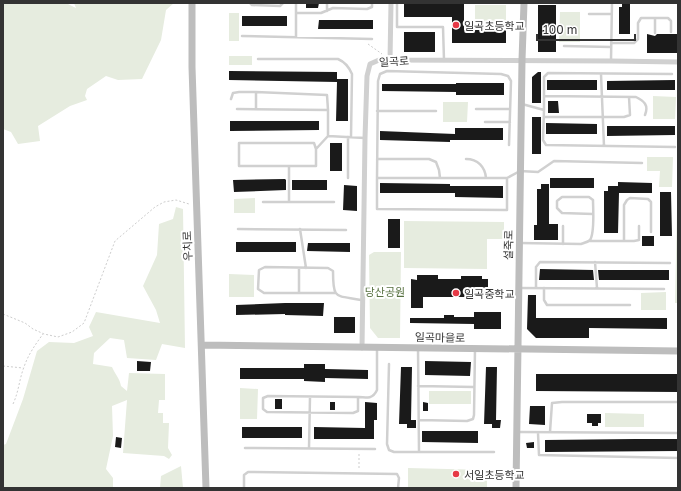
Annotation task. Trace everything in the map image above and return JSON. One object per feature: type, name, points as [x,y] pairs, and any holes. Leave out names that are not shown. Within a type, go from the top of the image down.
[{"type":"main road","name":"우치로","points":[[192,3],[192,67],[206,488]]},
{"type":"main road","name":"설죽로","points":[[516,488],[521,103],[524,3]]},
{"type":"main road","name":"일곡마을로","points":[[202,345],[362,348],[678,350]]},
{"type":"street","points":[[390,60],[391,3]]},
{"type":"street","name":"일곡로","points":[[362,348],[365,138],[367,76],[370,64],[379,60],[678,62]]},
{"type":"lane","points":[[250,3],[252,5],[280,6],[283,3]]},
{"type":"lane","points":[[296,3],[296,37]]},
{"type":"lane","points":[[327,3],[327,11]]},
{"type":"lane","points":[[296,12],[322,13],[333,8],[367,9],[372,7],[372,3]]},
{"type":"lane","points":[[397,3],[397,27],[443,27],[444,60]]},
{"type":"lane","points":[[611,61],[612,3]]},
{"type":"lane","points":[[589,14],[611,14]]},
{"type":"lane","points":[[611,43],[634,43],[638,40],[638,23],[640,18],[668,18],[671,21],[671,32]]},
{"type":"lane","points":[[655,18],[655,33]]},
{"type":"lane","points":[[242,36],[372,39]]},
{"type":"lane","points":[[564,46],[611,47]]},
{"type":"lane","points":[[258,58],[338,59],[343,61],[348,67],[352,74],[348,178]]},
{"type":"lane","points":[[507,178],[507,210],[377,210],[377,110],[378,81],[380,74],[387,72],[501,74],[508,76],[511,81],[509,145]]},
{"type":"lane","points":[[672,74],[548,73],[544,77],[543,140],[546,145],[675,147]]},
{"type":"lane","points":[[601,74],[604,146]]},
{"type":"lane","points":[[231,99],[233,93],[239,92],[327,95],[328,136],[316,149]]},
{"type":"lane","points":[[256,92],[256,109]]},
{"type":"lane","points":[[544,96],[636,97],[644,100],[647,109],[645,115]]},
{"type":"lane","points":[[544,117],[624,117],[630,115],[629,97]]},
{"type":"lane","points":[[521,103],[544,110]]},
{"type":"lane","points":[[237,109],[328,110]]},
{"type":"lane","points":[[476,109],[510,109]]},
{"type":"lane","points":[[377,110],[436,110]]},
{"type":"lane","points":[[485,122],[510,122]]},
{"type":"lane","points":[[328,136],[365,138]]},
{"type":"lane","points":[[239,143],[314,143],[316,149],[316,166],[239,166],[239,143]]},
{"type":"lane","points":[[377,159],[429,159],[436,162],[440,178]]},
{"type":"lane","points":[[466,159],[473,159],[480,164],[485,170],[486,178]]},
{"type":"lane","points":[[377,178],[507,178],[520,171],[538,172],[554,161],[642,163]]},
{"type":"lane","points":[[289,166],[289,202]]},
{"type":"lane","points":[[589,241],[592,236],[593,214],[593,200],[589,197],[562,197],[558,201],[557,208],[562,213],[593,214]]},
{"type":"lane","points":[[624,241],[624,205],[630,198],[648,199],[651,202],[650,232]]},
{"type":"lane","points":[[263,202],[334,202]]},
{"type":"lane","points":[[563,226],[563,244]]},
{"type":"lane","points":[[520,243],[581,244],[589,241],[634,241],[639,240],[639,226]]},
{"type":"lane","points":[[238,229],[346,230]]},
{"type":"lane","points":[[300,229],[306,268]]},
{"type":"lane","points":[[536,288],[536,267],[540,262],[670,263]]},
{"type":"lane","points":[[595,262],[597,288]]},
{"type":"lane","points":[[335,293],[333,289],[333,271],[328,268],[265,267],[259,270],[258,289],[264,293],[335,293],[341,296],[362,300]]},
{"type":"lane","points":[[299,268],[299,293]]},
{"type":"lane","points":[[518,288],[664,289]]},
{"type":"lane","points":[[544,288],[544,300],[547,305],[630,305]]},
{"type":"lane","points":[[358,398],[358,411],[353,414],[267,412],[263,409],[263,398],[268,396],[371,398],[377,390],[377,347]]},
{"type":"lane","points":[[418,348],[419,452]]},
{"type":"lane","points":[[419,420],[467,421],[473,419],[475,349]]},
{"type":"lane","points":[[390,364],[388,450],[394,452],[494,452]]},
{"type":"lane","points":[[418,386],[474,387]]},
{"type":"lane","points":[[309,448],[310,397]]},
{"type":"lane","points":[[550,432],[552,403],[678,402]]},
{"type":"lane","points":[[516,432],[678,433]]},
{"type":"lane","points":[[538,433],[539,455],[678,458]]},
{"type":"lane","points":[[245,448],[375,449]]},
{"type":"lane","points":[[244,488],[244,475],[248,472],[397,474],[399,478],[398,488]]},
{"type":"path","points":[[362,39],[390,60]]},
{"type":"path","points":[[3,314],[25,323],[44,334],[58,337],[72,332],[84,323],[115,241],[155,207],[164,202],[176,200],[197,207]]},
{"type":"path","points":[[13,404],[18,394],[24,368],[33,348],[44,334]]},
{"type":"path","points":[[3,366],[24,368]]},
{"type":"path","points":[[359,449],[359,474]]},
{"type":"green space","points":[[3,3],[66,3],[76,8],[74,3],[174,3],[166,10],[161,40],[142,79],[118,80],[106,76],[87,89],[85,96],[87,100],[70,106],[38,126],[40,141],[18,144],[11,132],[3,129]]},
{"type":"green space","points":[[475,5],[506,5],[506,28],[475,27]]},
{"type":"green space","points":[[560,12],[580,12],[580,42],[559,42]]},
{"type":"green space","points":[[229,13],[239,13],[239,41],[229,41]]},
{"type":"green space","points":[[229,56],[252,56],[252,65],[229,65]]},
{"type":"green space","points":[[653,96],[676,97],[675,119],[653,119]]},
{"type":"green space","points":[[443,102],[468,102],[467,122],[443,122]]},
{"type":"green space","points":[[647,157],[673,157],[672,187],[659,187],[660,171],[647,171]]},
{"type":"green space","points":[[678,160],[678,303],[675,303]]},
{"type":"green space","points":[[255,198],[255,213],[234,213],[234,199]]},
{"type":"green space","points":[[176,207],[183,209],[185,348],[162,344],[156,360],[127,358],[124,340],[110,338],[94,353],[93,364],[112,367],[121,386],[127,391],[129,373],[165,374],[165,400],[159,400],[158,413],[163,413],[163,423],[169,423],[168,448],[172,455],[169,459],[164,456],[123,453],[127,400],[112,406],[113,436],[106,469],[113,478],[113,488],[3,488],[3,445],[6,444],[23,399],[37,351],[49,342],[74,343],[93,336],[89,327],[96,312],[160,323],[156,310],[143,286],[157,255],[159,224],[173,219]]},
{"type":"green space","points":[[404,221],[504,222],[504,239],[487,239],[487,269],[404,268]]},
{"type":"green space","name":"당산공원","points":[[374,252],[401,252],[400,338],[378,338],[370,328],[369,255]]},
{"type":"green space","points":[[229,274],[254,275],[254,297],[229,297]]},
{"type":"green space","points":[[666,292],[666,310],[641,310],[641,293]]},
{"type":"green space","points":[[240,388],[258,389],[257,419],[240,419]]},
{"type":"green space","points":[[429,391],[471,391],[471,404],[429,404]]},
{"type":"green space","points":[[605,413],[644,414],[644,427],[605,427]]},
{"type":"green space","points":[[181,466],[183,488],[160,488],[161,476]]},
{"type":"green space","points":[[408,468],[487,470],[487,488],[408,488]]},
{"type":"building","points":[[306,3],[319,3],[318,8],[306,8]]},
{"type":"building","points":[[404,3],[464,3],[464,30],[506,30],[506,43],[452,43],[452,17],[404,17]]},
{"type":"building","points":[[622,3],[630,3],[630,34],[619,34],[619,7],[622,7]]},
{"type":"building","points":[[538,5],[556,5],[556,52],[538,52]]},
{"type":"building","points":[[242,16],[287,16],[287,26],[242,26]]},
{"type":"building","points":[[319,20],[373,20],[373,29],[318,29]]},
{"type":"building","points":[[404,32],[435,32],[435,52],[404,52]]},
{"type":"building","points":[[647,34],[655,36],[657,34],[678,34],[678,53],[647,53]]},
{"type":"building","points":[[229,71],[337,72],[337,79],[348,79],[348,121],[336,121],[337,82],[229,80]]},
{"type":"building","points":[[538,72],[541,72],[541,103],[532,103],[532,77]]},
{"type":"building","points":[[547,80],[597,80],[597,90],[547,90]]},
{"type":"building","points":[[675,80],[675,90],[607,90],[607,81]]},
{"type":"building","points":[[504,83],[504,95],[456,95],[456,92],[382,91],[382,84]]},
{"type":"building","points":[[548,101],[558,101],[559,113],[548,113]]},
{"type":"building","points":[[532,117],[541,117],[541,154],[532,154]]},
{"type":"building","points":[[230,121],[319,121],[319,130],[230,131]]},
{"type":"building","points":[[546,123],[597,124],[597,134],[546,134]]},
{"type":"building","points":[[607,126],[675,126],[675,135],[607,136]]},
{"type":"building","points":[[455,128],[503,128],[503,140],[450,140],[450,142],[380,140],[380,131],[455,134]]},
{"type":"building","points":[[330,143],[342,143],[342,171],[330,171]]},
{"type":"building","points":[[550,178],[594,178],[594,188],[550,188]]},
{"type":"building","points":[[285,179],[286,190],[234,192],[233,180]]},
{"type":"building","points":[[292,180],[327,180],[327,190],[292,190]]},
{"type":"building","points":[[618,182],[652,183],[652,193],[619,193],[618,233],[604,233],[604,191],[608,191],[608,186],[618,186]]},
{"type":"building","points":[[380,183],[450,184],[450,186],[503,186],[503,198],[455,197],[455,193],[380,193]]},
{"type":"building","points":[[541,184],[549,184],[549,224],[558,224],[558,240],[534,240],[534,225],[537,225],[537,189],[541,189]]},
{"type":"building","points":[[344,185],[357,186],[357,211],[343,210]]},
{"type":"building","points":[[660,192],[671,192],[672,236],[660,236]]},
{"type":"building","points":[[388,219],[400,219],[400,248],[388,248]]},
{"type":"building","points":[[642,236],[654,236],[654,246],[642,246]]},
{"type":"building","points":[[236,242],[296,242],[296,252],[236,252]]},
{"type":"building","points":[[308,243],[350,243],[350,252],[307,251]]},
{"type":"building","points":[[540,269],[593,270],[594,280],[539,280]]},
{"type":"building","points":[[598,270],[669,270],[669,280],[599,280]]},
{"type":"building","points":[[417,275],[438,275],[438,279],[461,279],[461,276],[482,276],[482,279],[488,279],[488,292],[472,292],[472,297],[423,297],[423,308],[411,308],[411,279],[417,280]]},
{"type":"building","points":[[528,295],[536,295],[536,318],[667,318],[667,329],[589,328],[589,338],[536,338],[527,329]]},
{"type":"building","points":[[324,303],[323,316],[285,314],[236,315],[236,305]]},
{"type":"building","points":[[474,312],[501,312],[501,329],[474,329],[474,324],[410,323],[410,318],[444,318],[444,315],[454,315],[454,317],[474,317]]},
{"type":"building","points":[[334,317],[355,317],[355,333],[334,333]]},
{"type":"building","points":[[137,361],[151,362],[150,371],[137,371]]},
{"type":"building","points":[[425,361],[471,362],[470,376],[425,375]]},
{"type":"building","points":[[304,364],[325,364],[325,369],[368,370],[368,379],[325,378],[325,382],[304,381],[304,379],[240,379],[240,368],[304,368]]},
{"type":"building","points":[[401,367],[412,367],[411,420],[416,420],[416,428],[407,428],[407,424],[399,424]]},
{"type":"building","points":[[486,367],[497,367],[496,420],[501,420],[500,428],[492,428],[492,424],[484,424]]},
{"type":"building","points":[[536,374],[678,374],[678,392],[536,391]]},
{"type":"building","points":[[275,399],[282,399],[282,409],[275,409]]},
{"type":"building","points":[[330,402],[335,402],[335,410],[330,410]]},
{"type":"building","points":[[365,402],[377,403],[377,420],[374,420],[374,439],[314,439],[314,427],[365,428]]},
{"type":"building","points":[[423,402],[428,403],[428,411],[423,411]]},
{"type":"building","points":[[530,406],[545,406],[545,425],[529,424]]},
{"type":"building","points":[[587,414],[601,414],[601,423],[598,423],[598,426],[592,426],[592,423],[587,423]]},
{"type":"building","points":[[242,427],[302,427],[302,438],[242,438]]},
{"type":"building","points":[[422,431],[478,431],[478,443],[422,442]]},
{"type":"building","points":[[116,437],[122,438],[121,448],[115,447]]},
{"type":"building","points":[[678,439],[678,451],[545,452],[545,440]]},
{"type":"building","points":[[534,442],[534,448],[527,448],[526,443]]},
{"type":"place","name":"일곡초등학교","points":[[456,25]]},
{"type":"place","name":"일곡중학교","points":[[456,293]]},
{"type":"place","name":"서일초등학교","points":[[456,474]]}]
